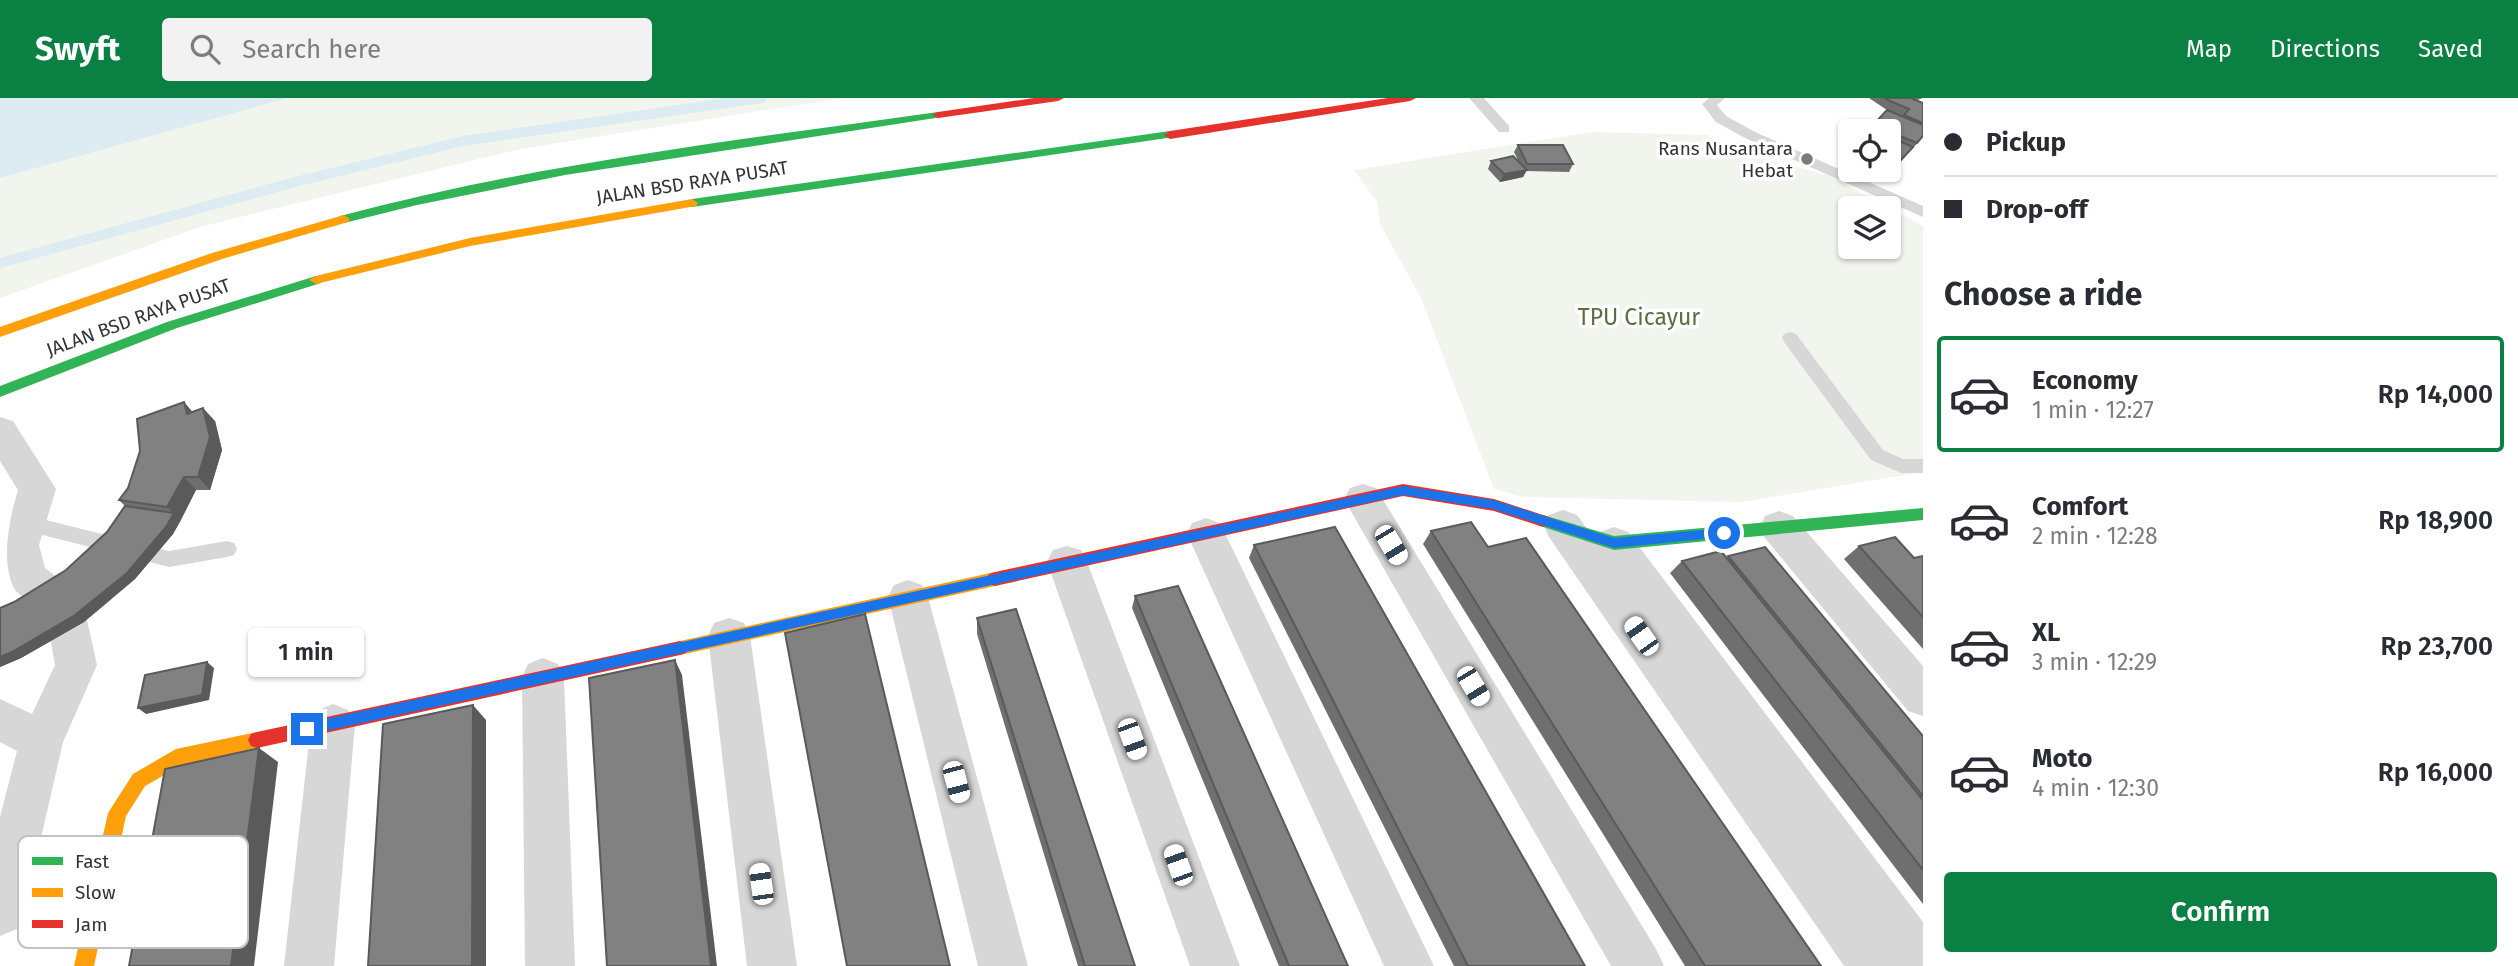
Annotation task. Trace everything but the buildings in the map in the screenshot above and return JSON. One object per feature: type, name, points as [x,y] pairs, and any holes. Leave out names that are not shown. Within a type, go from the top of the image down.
[{"type":"main road","name":"JALAN BSD RAYA PUSAT","points":[[0,331],[197,262],[435,197],[550,174],[1058,98]]},
{"type":"main road","name":"JALAN BSD RAYA PUSAT","points":[[0,392],[48,371],[266,293],[467,242],[698,202],[1235,126],[1410,98]]},
{"type":"main road","points":[[1224,107],[1235,126]]},
{"type":"main road","points":[[112,836],[117,813],[139,780],[176,758],[1403,490],[1493,505],[1614,543],[1923,514]]},
{"type":"main road","points":[[84,966],[88,948]]},
{"type":"street","points":[[0,431],[37,489],[15,541],[27,578],[64,606],[76,665],[41,742],[18,836]]},
{"type":"street","points":[[1363,499],[1639,966]]},
{"type":"street","points":[[1563,526],[1874,966]]},
{"type":"street","points":[[1779,527],[1923,697]]},
{"type":"street","points":[[1206,534],[1409,966]]},
{"type":"street","points":[[1614,543],[1923,963]]},
{"type":"street","points":[[1067,562],[1215,966]]},
{"type":"street","points":[[908,597],[1003,966]]},
{"type":"street","points":[[729,636],[772,966]]},
{"type":"street","points":[[543,677],[550,966]]},
{"type":"street","points":[[0,719],[41,742]]},
{"type":"street","points":[[309,966],[333,724]]},
{"type":"street","points":[[0,912],[18,837]]},
{"type":"lane","points":[[1476,98],[1504,129]]},
{"type":"lane","points":[[1693,98],[1714,101],[1721,119],[1750,135],[1923,212]]},
{"type":"lane","points":[[1790,338],[1877,455],[1901,466],[1923,466]]},
{"type":"lane","points":[[15,541],[169,559],[227,549]]},
{"type":"green space","points":[[0,98],[842,98],[520,149],[203,226],[0,298]]},
{"type":"green space","name":"TPU Cicayur","points":[[1592,132],[1707,135],[1725,147],[1830,176],[1867,196],[1838,196],[1838,259],[1901,259],[1901,214],[1923,226],[1923,472],[1742,502],[1524,497],[1494,489],[1421,298],[1380,224],[1377,202],[1354,170]]},
{"type":"shaded area","points":[[0,98],[287,98],[0,178]]},
{"type":"waterway","points":[[0,263],[295,182],[463,141],[761,98]]},
{"type":"traffic: fast","points":[[344,219],[565,171],[938,115]]},
{"type":"traffic: fast","points":[[692,203],[1170,135]]},
{"type":"traffic: fast","points":[[0,392],[172,325],[316,280]]},
{"type":"traffic: fast","points":[[1543,521],[1614,543],[1923,514]]},
{"type":"traffic: slow","points":[[316,280],[470,242],[692,203]]},
{"type":"traffic: slow","points":[[0,332],[217,256],[344,219]]},
{"type":"traffic: slow","points":[[680,648],[995,579]]},
{"type":"traffic: slow","points":[[112,836],[117,813],[139,780],[176,758],[257,740]]},
{"type":"traffic: slow","points":[[84,966],[88,948]]},
{"type":"traffic: jam","points":[[938,115],[1058,98]]},
{"type":"traffic: jam","points":[[1170,135],[1410,98]]},
{"type":"traffic: jam","points":[[995,579],[1403,490],[1494,505],[1543,521]]},
{"type":"traffic: jam","points":[[257,740],[680,648]]},
{"type":"place","name":"Rans Nusantara Hebat","points":[[1807,159]]},
{"type":"route","points":[[307,729],[1403,490],[1493,505],[1614,543],[1724,533]]}]
